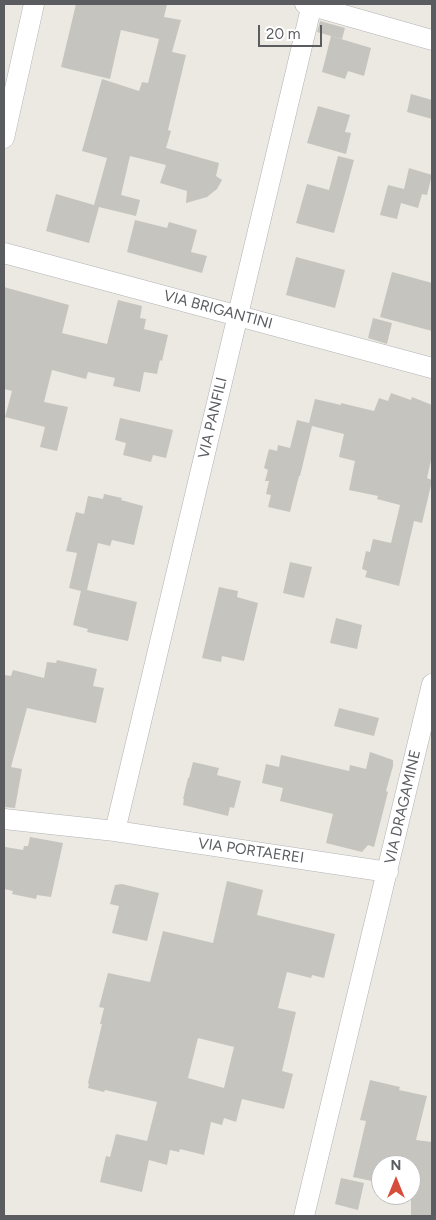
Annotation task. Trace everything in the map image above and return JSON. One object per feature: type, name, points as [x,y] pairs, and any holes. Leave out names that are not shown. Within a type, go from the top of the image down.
[{"type":"street","points":[[4,138],[34,4]]},
{"type":"street","points":[[310,4],[432,40]]},
{"type":"street","name":"VIA PANFILI","points":[[115,831],[238,316],[310,4]]},
{"type":"street","name":"VIA BRIGANTINI","points":[[4,252],[432,368]]},
{"type":"street","name":"VIA DRAGAMINE","points":[[304,1216],[432,684]]},
{"type":"street","name":"VIA PORTAEREI","points":[[4,819],[115,831],[388,872]]},
{"type":"building","points":[[76,4],[167,4],[164,17],[181,20],[172,52],[186,55],[168,130],[171,131],[166,148],[219,163],[216,176],[222,180],[217,189],[207,197],[186,203],[187,191],[160,183],[166,165],[130,156],[121,195],[140,200],[136,216],[99,207],[89,243],[46,231],[56,194],[94,205],[107,158],[82,151],[102,79],[139,91],[142,82],[148,83],[159,39],[121,30],[110,79],[61,67]]},
{"type":"building","points":[[320,21],[345,28],[342,39],[317,32]]},
{"type":"building","points":[[331,36],[371,48],[364,76],[348,71],[345,79],[322,72]]},
{"type":"building","points":[[411,94],[432,100],[432,119],[407,112]]},
{"type":"building","points":[[318,106],[350,115],[345,132],[351,133],[346,154],[307,143]]},
{"type":"building","points":[[338,156],[354,160],[334,233],[296,223],[307,184],[329,190]]},
{"type":"building","points":[[409,168],[432,175],[427,195],[422,194],[418,208],[401,203],[397,219],[380,215],[388,185],[404,189]]},
{"type":"building","points":[[135,220],[167,228],[169,222],[197,230],[191,252],[207,256],[202,273],[127,252]]},
{"type":"building","points":[[296,257],[345,270],[335,308],[286,295]]},
{"type":"building","points":[[392,272],[432,283],[432,331],[380,317]]},
{"type":"building","points":[[4,287],[69,305],[62,333],[107,344],[118,300],[142,306],[140,318],[146,319],[144,329],[168,335],[157,374],[144,372],[140,392],[113,386],[115,378],[88,372],[86,379],[52,370],[44,402],[68,407],[57,451],[40,447],[45,427],[5,417],[12,391],[4,389]]},
{"type":"building","points":[[373,318],[392,323],[387,344],[368,338]]},
{"type":"building","points":[[391,393],[411,400],[412,397],[432,405],[432,456],[427,478],[432,481],[422,523],[414,521],[399,586],[365,577],[367,571],[362,569],[366,551],[370,552],[373,539],[391,543],[400,505],[377,499],[378,496],[349,490],[355,461],[339,457],[344,434],[312,426],[290,512],[268,507],[271,495],[266,494],[269,481],[265,481],[268,470],[264,468],[269,449],[277,451],[278,445],[290,448],[297,420],[309,423],[315,399],[374,411],[379,398],[388,401]]},
{"type":"building","points":[[120,418],[173,430],[166,458],[153,455],[151,462],[123,455],[126,443],[115,440]]},
{"type":"building","points":[[104,494],[143,506],[134,545],[112,540],[110,546],[98,543],[87,590],[137,602],[128,641],[87,632],[88,629],[73,625],[81,591],[69,588],[77,553],[66,551],[76,512],[84,514],[88,496],[103,499]]},
{"type":"building","points":[[290,562],[312,567],[304,598],[283,593]]},
{"type":"building","points":[[219,587],[238,591],[237,597],[258,603],[244,661],[222,656],[221,662],[202,658]]},
{"type":"building","points":[[336,618],[362,625],[357,649],[330,643]]},
{"type":"building","points":[[57,660],[97,669],[93,686],[104,688],[96,723],[27,708],[11,767],[22,769],[15,808],[4,807],[4,675],[11,676],[13,670],[44,678],[47,662],[56,663]]},
{"type":"building","points":[[339,708],[379,718],[374,736],[334,726]]},
{"type":"building","points":[[370,752],[393,760],[393,766],[374,847],[368,845],[362,852],[326,843],[333,814],[280,801],[283,788],[262,783],[266,764],[279,767],[281,755],[349,771],[350,765],[366,769]]},
{"type":"building","points":[[193,762],[219,768],[217,775],[241,781],[234,808],[230,807],[228,816],[183,805]]},
{"type":"building","points":[[30,837],[63,843],[51,897],[37,895],[36,899],[12,894],[13,891],[4,889],[5,847],[23,850],[24,846],[28,846]]},
{"type":"building","points":[[227,881],[263,890],[257,915],[335,934],[324,978],[312,975],[311,978],[287,972],[278,1008],[296,1012],[282,1071],[293,1074],[284,1109],[242,1099],[236,1122],[224,1118],[222,1125],[211,1122],[204,1155],[180,1149],[179,1152],[170,1150],[167,1165],[149,1160],[142,1192],[100,1182],[106,1156],[110,1157],[116,1134],[147,1141],[157,1102],[88,1088],[102,1024],[100,1024],[104,1008],[99,1007],[108,973],[150,982],[163,931],[213,943]],"holes":[[[198,1038],[234,1047],[224,1088],[188,1078]]]},
{"type":"building","points":[[122,884],[159,893],[147,941],[112,933],[119,906],[110,904],[115,885]]},
{"type":"building","points":[[370,1080],[400,1087],[399,1090],[427,1096],[416,1140],[432,1142],[432,1216],[411,1216],[411,1205],[421,1205],[421,1155],[371,1155],[371,1181],[353,1177],[366,1121],[360,1120]]},
{"type":"building","points":[[341,1178],[364,1183],[358,1210],[335,1204]]}]
